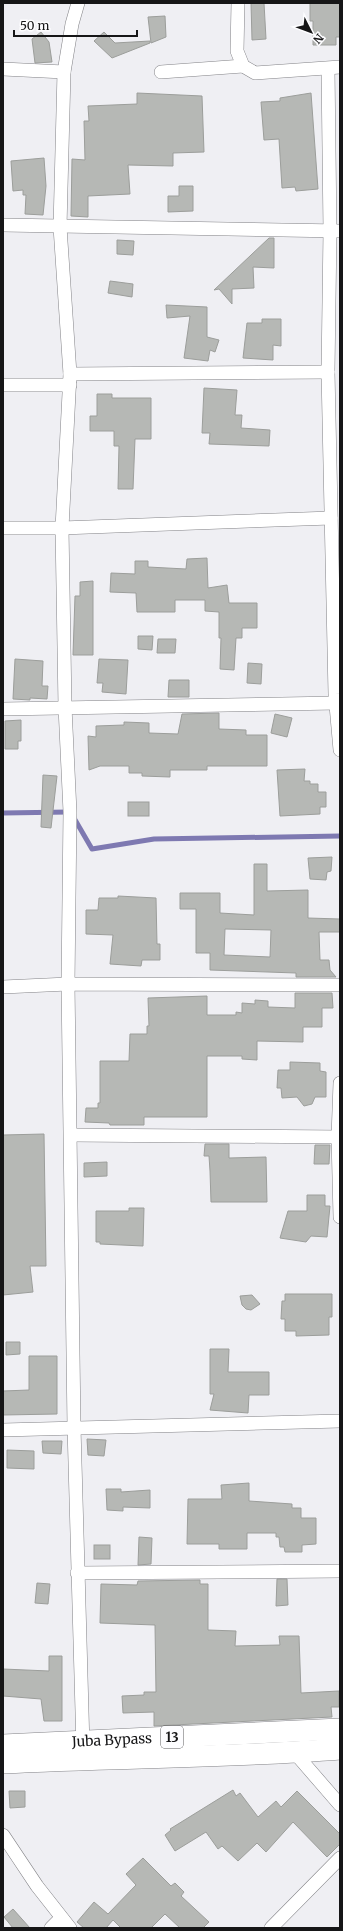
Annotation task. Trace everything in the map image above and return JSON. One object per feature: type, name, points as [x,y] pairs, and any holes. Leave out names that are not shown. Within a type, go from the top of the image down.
[{"type":"main road","name":"Juba Bypass","points":[[3,1763],[83,1750],[340,1729]]},
{"type":"main road","name":"Juba Bypass","points":[[3,1745],[83,1750],[296,1753],[340,1749]]},
{"type":"street","points":[[78,3],[72,24],[64,72],[60,227],[70,380],[62,528],[65,707],[70,812],[68,984],[74,1427],[83,1750]]},
{"type":"street","points":[[238,3],[237,51],[243,66]]},
{"type":"street","points":[[161,72],[243,66],[255,73],[334,68],[335,231],[328,372],[331,518],[340,750]]},
{"type":"street","points":[[3,69],[64,72]]},
{"type":"street","points":[[3,225],[335,231]]},
{"type":"street","points":[[3,385],[70,380],[328,372]]},
{"type":"street","points":[[3,528],[62,528],[331,518]]},
{"type":"street","points":[[3,708],[337,697]]},
{"type":"street","points":[[3,987],[68,984],[340,985]]},
{"type":"street","points":[[340,1083],[340,1217]]},
{"type":"street","points":[[71,1134],[339,1137]]},
{"type":"street","points":[[3,1430],[340,1421]]},
{"type":"street","points":[[77,1573],[340,1570]]},
{"type":"street","points":[[296,1753],[340,1805]]},
{"type":"street","points":[[3,1835],[37,1886],[65,1923],[51,1928]]},
{"type":"street","points":[[271,1928],[340,1858]]},
{"type":"building","points":[[251,3],[264,3],[266,39],[252,40]]},
{"type":"building","points":[[310,3],[340,3],[340,37],[336,37],[336,45],[313,45],[313,21],[310,21]]},
{"type":"building","points":[[165,16],[166,37],[151,43],[148,17]]},
{"type":"building","points":[[41,32],[49,42],[52,62],[35,63],[32,39]]},
{"type":"building","points":[[104,32],[115,43],[150,41],[150,43],[112,58],[94,41]]},
{"type":"building","points":[[137,93],[202,96],[204,152],[173,153],[173,166],[128,165],[130,194],[88,196],[88,217],[71,216],[72,159],[85,160],[84,121],[89,121],[88,106],[137,104]]},
{"type":"building","points":[[311,93],[318,189],[296,191],[295,187],[282,188],[279,139],[264,140],[261,102],[280,101],[280,98]]},
{"type":"building","points":[[44,158],[46,186],[43,215],[25,214],[26,195],[23,195],[23,190],[13,191],[11,161]]},
{"type":"building","points":[[179,186],[193,186],[193,211],[168,212],[168,196],[179,196]]},
{"type":"building","points":[[269,238],[274,238],[274,268],[253,267],[254,288],[232,289],[232,304],[219,289],[214,290]]},
{"type":"building","points":[[117,240],[134,241],[133,255],[117,254]]},
{"type":"building","points":[[110,281],[133,284],[132,297],[108,293]]},
{"type":"building","points":[[166,305],[207,307],[207,337],[219,340],[215,352],[210,350],[208,361],[184,358],[190,316],[167,318]]},
{"type":"building","points":[[262,319],[281,319],[281,346],[273,345],[273,360],[243,358],[247,323],[262,323]]},
{"type":"building","points":[[204,388],[237,390],[235,415],[242,415],[241,428],[270,430],[269,446],[209,444],[210,433],[202,433]]},
{"type":"building","points":[[97,394],[112,394],[112,398],[151,398],[151,439],[135,439],[133,489],[118,489],[119,446],[114,446],[114,431],[90,431],[90,416],[97,416]]},
{"type":"building","points":[[207,558],[208,588],[227,585],[229,603],[257,603],[257,628],[242,628],[242,638],[236,638],[234,670],[220,669],[221,638],[219,638],[219,612],[205,611],[205,600],[175,600],[175,612],[137,612],[136,593],[110,592],[111,573],[135,574],[135,561],[148,561],[148,567],[186,569],[187,559]]},
{"type":"building","points":[[93,581],[93,655],[73,655],[75,596],[80,596],[80,582]]},
{"type":"building","points":[[138,636],[153,636],[152,650],[138,649]]},
{"type":"building","points":[[158,639],[176,639],[175,653],[157,653]]},
{"type":"building","points":[[15,659],[43,661],[42,686],[48,686],[47,699],[13,699]]},
{"type":"building","points":[[99,659],[128,660],[126,694],[102,692],[103,683],[97,683]]},
{"type":"building","points":[[248,663],[262,664],[261,684],[247,683]]},
{"type":"building","points":[[169,680],[189,680],[189,697],[168,697]]},
{"type":"building","points":[[219,713],[219,729],[246,730],[246,735],[267,735],[267,766],[207,766],[207,770],[170,770],[170,777],[142,776],[142,773],[129,773],[129,766],[100,766],[89,770],[88,736],[96,737],[96,726],[124,725],[124,722],[149,723],[149,733],[178,734],[182,714]]},
{"type":"building","points":[[275,714],[292,718],[287,737],[271,733]]},
{"type":"building","points":[[21,720],[21,741],[18,741],[18,749],[5,749],[5,721]]},
{"type":"building","points":[[305,769],[304,781],[310,781],[310,784],[318,784],[318,792],[326,792],[326,807],[320,807],[320,814],[280,816],[277,770]]},
{"type":"building","points":[[43,775],[57,776],[51,828],[41,827]]},
{"type":"building","points":[[128,802],[149,802],[149,816],[128,816]]},
{"type":"building","points":[[332,857],[331,871],[327,872],[326,880],[310,879],[308,858]]},
{"type":"building","points":[[254,864],[267,864],[267,891],[308,890],[308,918],[340,919],[340,932],[319,932],[320,960],[329,960],[330,970],[336,977],[296,977],[296,973],[210,970],[210,953],[196,953],[196,909],[180,909],[180,893],[220,893],[220,913],[254,915]],"holes":[[[225,929],[271,930],[270,957],[224,955]]]},
{"type":"building","points":[[118,896],[156,898],[157,944],[160,944],[160,960],[142,960],[141,966],[110,964],[113,935],[86,934],[86,910],[98,910],[99,898],[118,898]]},
{"type":"building","points":[[295,993],[332,993],[333,1008],[322,1008],[322,1027],[303,1027],[303,1042],[257,1041],[257,1060],[242,1059],[242,1056],[207,1056],[207,1117],[144,1117],[144,1125],[110,1125],[109,1123],[85,1122],[86,1108],[98,1108],[98,1103],[100,1103],[100,1061],[129,1061],[130,1034],[147,1034],[147,1026],[149,1026],[148,998],[207,996],[207,1015],[236,1015],[236,1012],[242,1013],[242,1003],[255,1004],[255,1000],[268,1001],[268,1007],[295,1008]]},
{"type":"building","points":[[290,1062],[320,1063],[320,1071],[326,1072],[326,1097],[315,1097],[312,1104],[304,1106],[297,1097],[282,1098],[281,1088],[277,1088],[278,1070],[290,1070]]},
{"type":"building","points":[[44,1134],[46,1266],[30,1266],[33,1292],[3,1295],[3,1135]]},
{"type":"building","points":[[205,1144],[229,1144],[229,1158],[266,1157],[267,1202],[211,1202],[209,1156],[204,1156]]},
{"type":"building","points":[[315,1145],[330,1145],[329,1164],[314,1164]]},
{"type":"building","points":[[107,1162],[107,1176],[84,1177],[84,1163]]},
{"type":"building","points":[[307,1195],[325,1195],[325,1206],[330,1206],[327,1237],[311,1236],[306,1242],[280,1238],[288,1211],[307,1211]]},
{"type":"building","points":[[129,1208],[144,1208],[143,1246],[100,1244],[100,1242],[96,1242],[96,1211],[129,1211]]},
{"type":"building","points":[[285,1294],[332,1294],[332,1317],[329,1317],[329,1335],[296,1336],[296,1331],[285,1331],[285,1319],[281,1319],[282,1301],[285,1301]]},
{"type":"building","points":[[252,1295],[260,1304],[251,1310],[246,1309],[242,1305],[240,1296]]},
{"type":"building","points":[[6,1342],[20,1342],[20,1354],[6,1355]]},
{"type":"building","points":[[210,1349],[229,1349],[228,1372],[269,1372],[269,1395],[249,1395],[248,1413],[210,1410],[214,1394],[210,1394]]},
{"type":"building","points":[[29,1356],[57,1356],[57,1414],[3,1415],[3,1391],[29,1390]]},
{"type":"building","points":[[87,1439],[106,1440],[104,1456],[88,1455]]},
{"type":"building","points":[[42,1441],[62,1441],[61,1454],[43,1453]]},
{"type":"building","points":[[7,1450],[34,1451],[34,1469],[7,1468]]},
{"type":"building","points":[[249,1483],[249,1501],[292,1504],[292,1508],[301,1508],[301,1518],[316,1518],[316,1544],[302,1545],[302,1552],[285,1552],[284,1547],[280,1547],[279,1537],[276,1537],[276,1533],[247,1533],[247,1549],[219,1549],[219,1544],[187,1544],[188,1499],[222,1499],[221,1485]]},
{"type":"building","points":[[106,1489],[121,1489],[121,1492],[150,1490],[150,1508],[123,1507],[123,1511],[107,1510]]},
{"type":"building","points":[[139,1537],[152,1538],[151,1564],[138,1565]]},
{"type":"building","points":[[94,1545],[110,1545],[110,1559],[94,1559]]},
{"type":"building","points":[[277,1579],[287,1579],[288,1605],[276,1606]]},
{"type":"building","points":[[200,1580],[200,1584],[208,1584],[208,1630],[236,1631],[235,1646],[280,1645],[279,1636],[299,1636],[301,1693],[339,1691],[339,1707],[331,1707],[332,1717],[154,1726],[154,1712],[123,1713],[122,1696],[144,1695],[144,1692],[156,1692],[155,1625],[100,1623],[101,1584],[137,1585],[138,1581]]},
{"type":"building","points":[[37,1583],[50,1584],[48,1604],[35,1603]]},
{"type":"building","points":[[49,1656],[62,1656],[62,1721],[44,1721],[41,1699],[3,1696],[3,1669],[49,1671]]},
{"type":"building","points":[[233,1790],[236,1796],[240,1793],[258,1817],[276,1801],[281,1807],[297,1791],[340,1834],[340,1844],[327,1857],[293,1822],[266,1852],[257,1843],[238,1861],[222,1846],[218,1849],[206,1832],[175,1851],[165,1835],[171,1830],[170,1829]]},
{"type":"building","points":[[9,1791],[25,1791],[25,1807],[10,1808]]},
{"type":"building","points":[[143,1858],[171,1886],[175,1883],[184,1892],[181,1896],[209,1922],[203,1928],[180,1928],[165,1914],[151,1928],[121,1928],[113,1920],[106,1928],[84,1928],[77,1922],[94,1902],[108,1914],[136,1885],[126,1874]]},
{"type":"building","points":[[13,1909],[30,1928],[13,1928],[4,1917]]},
{"type":"waterway","points":[[3,813],[69,812]]},
{"type":"waterway","points":[[74,818],[92,849],[154,839],[340,836]]}]
